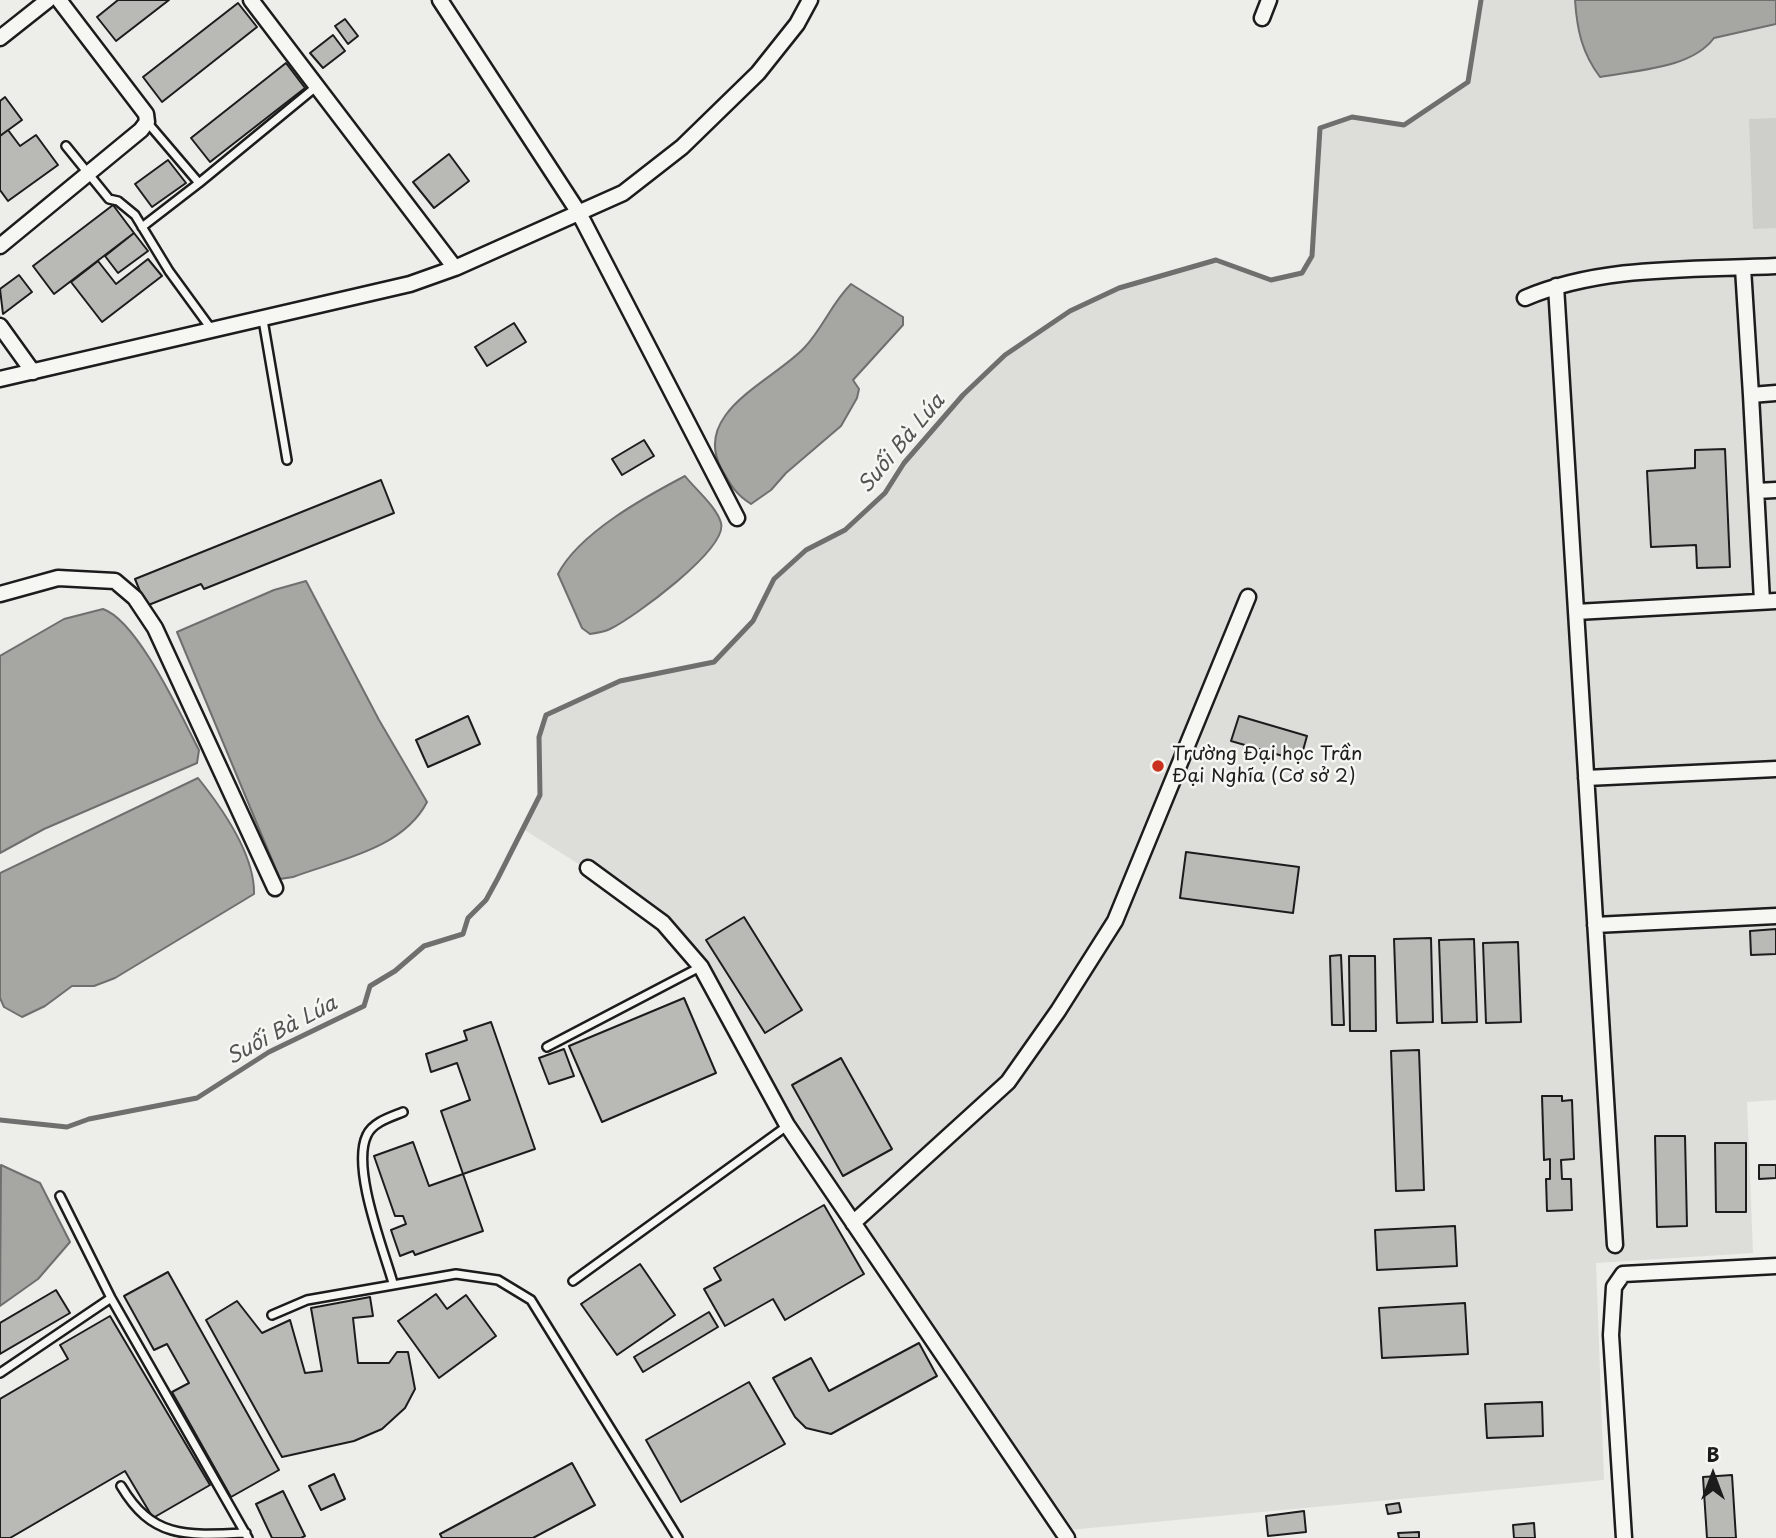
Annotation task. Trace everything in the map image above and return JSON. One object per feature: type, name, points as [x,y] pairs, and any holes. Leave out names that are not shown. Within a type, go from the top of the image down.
[{"type":"street","points":[[0,38],[48,0]]},
{"type":"street","points":[[0,246],[147,122],[146,114],[59,0]]},
{"type":"street","points":[[251,0],[456,268]]},
{"type":"street","points":[[440,0],[579,213],[737,518]]},
{"type":"street","points":[[0,379],[410,284],[456,268],[579,213],[623,192],[682,147],[758,73],[797,24],[810,0]]},
{"type":"street","points":[[1262,18],[1269,0]]},
{"type":"street","points":[[1525,298],[1556,286],[1617,275],[1776,266]]},
{"type":"street","points":[[1576,612],[1769,601],[1756,491],[1743,268]]},
{"type":"street","points":[[1556,286],[1615,1245]]},
{"type":"street","points":[[0,326],[33,372]]},
{"type":"street","points":[[1751,395],[1776,393]]},
{"type":"street","points":[[1756,491],[1776,490]]},
{"type":"street","points":[[0,594],[58,578],[115,581],[135,598],[155,628],[275,888]]},
{"type":"street","points":[[853,1223],[1007,1082],[1108,932],[1248,597]]},
{"type":"street","points":[[1586,778],[1776,769]]},
{"type":"street","points":[[588,868],[663,923],[701,967],[788,1125],[1067,1538]]},
{"type":"street","points":[[1595,925],[1776,916]]},
{"type":"street","points":[[1624,1538],[1611,1335],[1614,1287],[1623,1274],[1776,1266]]},
{"type":"lane","points":[[142,227],[317,86]]},
{"type":"lane","points":[[147,122],[199,183]]},
{"type":"lane","points":[[66,146],[109,199],[118,201],[135,215],[169,271],[213,331]]},
{"type":"lane","points":[[263,320],[287,460]]},
{"type":"lane","points":[[547,1047],[701,967]]},
{"type":"lane","points":[[393,1283],[371,1205],[363,1149],[367,1133],[374,1126],[403,1112]]},
{"type":"lane","points":[[573,1282],[788,1125]]},
{"type":"lane","points":[[60,1196],[111,1298],[247,1536],[181,1536],[151,1528],[139,1518],[121,1486]]},
{"type":"lane","points":[[272,1315],[307,1300],[393,1283],[456,1274],[498,1280],[531,1300],[678,1538]]},
{"type":"lane","points":[[0,1373],[111,1298]]},
{"type":"shaded area","name":"Trường Đại học Trần Đại Nghĩa (Cơ sở 2)","points":[[1481,0],[1776,0],[1776,1100],[1747,1102],[1753,1253],[1596,1263],[1604,1480],[1069,1530],[793,1122],[706,963],[666,916],[591,862],[585,862],[582,866],[523,829],[540,795],[539,737],[546,715],[620,681],[714,662],[753,621],[774,579],[806,550],[845,530],[885,493],[904,463],[963,395],[1005,355],[1070,311],[1119,288],[1216,260],[1271,280],[1302,273],[1312,256],[1320,128],[1352,117],[1404,125],[1468,83]]},
{"type":"shaded area","points":[[1575,0],[1776,0],[1776,24],[1714,38],[1692,56],[1677,62],[1600,77],[1582,41]]},
{"type":"shaded area","points":[[1776,118],[1776,228],[1753,229],[1749,119]]},
{"type":"shaded area","points":[[851,284],[903,317],[903,325],[853,380],[859,389],[857,398],[841,426],[786,473],[771,490],[751,504],[730,484],[721,468],[715,448],[717,430],[726,414],[740,399],[804,348]]},
{"type":"shaded area","points":[[685,476],[719,517],[719,535],[710,549],[677,582],[622,622],[603,632],[590,634],[582,628],[558,574],[581,544],[597,531],[633,505]]},
{"type":"shaded area","points":[[306,581],[379,720],[427,802],[416,818],[386,842],[349,858],[280,879],[177,632],[274,590]]},
{"type":"shaded area","points":[[103,609],[130,631],[157,671],[199,750],[197,763],[44,829],[0,853],[0,656],[64,619]]},
{"type":"shaded area","points":[[198,778],[227,817],[243,848],[253,879],[254,894],[115,978],[94,986],[72,986],[45,1006],[22,1017],[4,1007],[0,998],[0,873]]},
{"type":"shaded area","points":[[1,1165],[40,1183],[70,1242],[38,1279],[0,1306]]},
{"type":"building","points":[[118,0],[169,0],[116,41],[97,17]]},
{"type":"building","points":[[238,3],[257,27],[162,102],[143,77]]},
{"type":"building","points":[[345,19],[358,36],[348,44],[335,26]]},
{"type":"building","points":[[333,35],[345,51],[323,68],[310,53]]},
{"type":"building","points":[[286,63],[305,88],[210,162],[191,138]]},
{"type":"building","points":[[5,97],[22,120],[0,136],[0,101]]},
{"type":"building","points":[[8,130],[20,146],[36,135],[58,165],[8,201],[0,190],[0,136]]},
{"type":"building","points":[[449,154],[469,181],[434,208],[413,182]]},
{"type":"building","points":[[168,160],[186,183],[152,207],[135,184]]},
{"type":"building","points":[[113,205],[134,233],[54,294],[33,266]]},
{"type":"building","points":[[134,233],[148,251],[118,273],[105,256]]},
{"type":"building","points":[[148,259],[162,276],[102,322],[71,282],[98,261],[116,284]]},
{"type":"building","points":[[19,275],[32,292],[3,314],[0,289]]},
{"type":"building","points":[[514,323],[526,342],[487,366],[475,347]]},
{"type":"building","points":[[644,440],[654,456],[622,475],[612,459]]},
{"type":"building","points":[[1725,449],[1730,567],[1697,568],[1696,545],[1651,547],[1647,471],[1695,468],[1695,450]]},
{"type":"building","points":[[381,480],[394,513],[204,589],[201,584],[146,606],[135,579]]},
{"type":"building","points":[[468,716],[480,744],[428,767],[416,740]]},
{"type":"building","points":[[1239,716],[1307,736],[1300,761],[1231,741]]},
{"type":"building","points":[[1186,852],[1299,867],[1293,913],[1180,898]]},
{"type":"building","points":[[744,917],[802,1010],[765,1033],[706,940]]},
{"type":"building","points":[[1776,929],[1776,954],[1751,955],[1750,931]]},
{"type":"building","points":[[1431,938],[1433,1022],[1397,1023],[1394,939]]},
{"type":"building","points":[[1474,939],[1477,1022],[1442,1023],[1439,940]]},
{"type":"building","points":[[1518,942],[1521,1022],[1486,1023],[1483,943]]},
{"type":"building","points":[[1341,955],[1344,1025],[1332,1025],[1330,956]]},
{"type":"building","points":[[1349,956],[1375,956],[1376,1031],[1350,1031]]},
{"type":"building","points":[[684,998],[716,1073],[602,1122],[569,1046]]},
{"type":"building","points":[[491,1022],[535,1149],[463,1174],[441,1111],[470,1100],[457,1063],[431,1072],[426,1054],[467,1040],[464,1031]]},
{"type":"building","points":[[564,1049],[574,1076],[549,1084],[539,1058]]},
{"type":"building","points":[[1419,1050],[1424,1190],[1396,1191],[1391,1051]]},
{"type":"building","points":[[841,1058],[892,1149],[843,1176],[792,1085]]},
{"type":"building","points":[[1542,1096],[1562,1096],[1562,1101],[1572,1100],[1574,1159],[1561,1160],[1562,1179],[1571,1179],[1572,1210],[1547,1211],[1546,1179],[1550,1179],[1550,1159],[1544,1160]]},
{"type":"building","points":[[1655,1136],[1685,1136],[1687,1226],[1657,1227]]},
{"type":"building","points":[[413,1142],[429,1186],[463,1174],[483,1231],[415,1255],[413,1251],[400,1256],[391,1230],[406,1224],[403,1216],[395,1216],[374,1156]]},
{"type":"building","points":[[1715,1143],[1746,1143],[1746,1212],[1716,1212]]},
{"type":"building","points":[[1759,1165],[1776,1165],[1776,1178],[1759,1179]]},
{"type":"building","points":[[824,1205],[864,1274],[785,1320],[773,1299],[725,1326],[704,1289],[721,1280],[714,1268]]},
{"type":"building","points":[[1455,1226],[1457,1266],[1377,1270],[1375,1230]]},
{"type":"building","points":[[640,1264],[675,1315],[617,1355],[581,1304]]},
{"type":"building","points":[[168,1272],[279,1470],[231,1497],[172,1392],[189,1383],[167,1344],[154,1350],[124,1296]]},
{"type":"building","points":[[56,1290],[70,1313],[0,1354],[0,1323]]},
{"type":"building","points":[[436,1294],[447,1309],[466,1295],[496,1336],[439,1378],[398,1321]]},
{"type":"building","points":[[370,1297],[373,1316],[353,1318],[358,1363],[389,1363],[397,1352],[408,1352],[415,1389],[405,1408],[382,1429],[354,1441],[282,1457],[206,1320],[237,1301],[262,1333],[290,1320],[305,1373],[322,1371],[311,1308]]},
{"type":"building","points":[[1465,1303],[1468,1354],[1382,1358],[1379,1308]]},
{"type":"building","points":[[709,1312],[718,1327],[643,1372],[634,1357]]},
{"type":"building","points":[[110,1316],[210,1485],[153,1518],[125,1471],[10,1538],[0,1538],[0,1399],[68,1359],[60,1345]]},
{"type":"building","points":[[919,1343],[937,1376],[831,1434],[806,1428],[795,1417],[773,1378],[811,1358],[829,1391]]},
{"type":"building","points":[[749,1382],[785,1444],[681,1502],[646,1440]]},
{"type":"building","points":[[1542,1402],[1543,1436],[1487,1438],[1485,1404]]},
{"type":"building","points":[[572,1463],[595,1505],[533,1538],[442,1538],[440,1534]]},
{"type":"building","points":[[334,1474],[345,1499],[321,1510],[309,1486]]},
{"type":"building","points":[[1732,1475],[1736,1538],[1707,1538],[1703,1477]]},
{"type":"building","points":[[283,1491],[305,1536],[301,1538],[272,1538],[256,1504]]},
{"type":"building","points":[[1399,1503],[1401,1512],[1388,1514],[1386,1505]]},
{"type":"building","points":[[1304,1511],[1306,1532],[1268,1536],[1266,1516]]},
{"type":"building","points":[[1534,1523],[1535,1538],[1514,1538],[1513,1525]]},
{"type":"building","points":[[1419,1532],[1419,1538],[1399,1538],[1398,1533]]},
{"type":"waterway","name":"Suối Bà Lúa","points":[[0,1120],[67,1127],[89,1119],[197,1098],[269,1052],[364,1006],[370,986],[395,971],[424,946],[463,934],[468,918],[486,900],[540,795],[539,737],[546,715],[620,681],[714,662],[753,621],[774,579],[806,550],[845,530],[885,493],[904,463],[963,395],[1005,355],[1070,311],[1119,288],[1216,260],[1271,280],[1302,273],[1312,256],[1320,128],[1352,117],[1404,125],[1468,82],[1481,0]]},
{"type":"place","name":"Trường Đại học Trần Đại Nghĩa (Cơ sở 2)","points":[[1158,766]]}]
